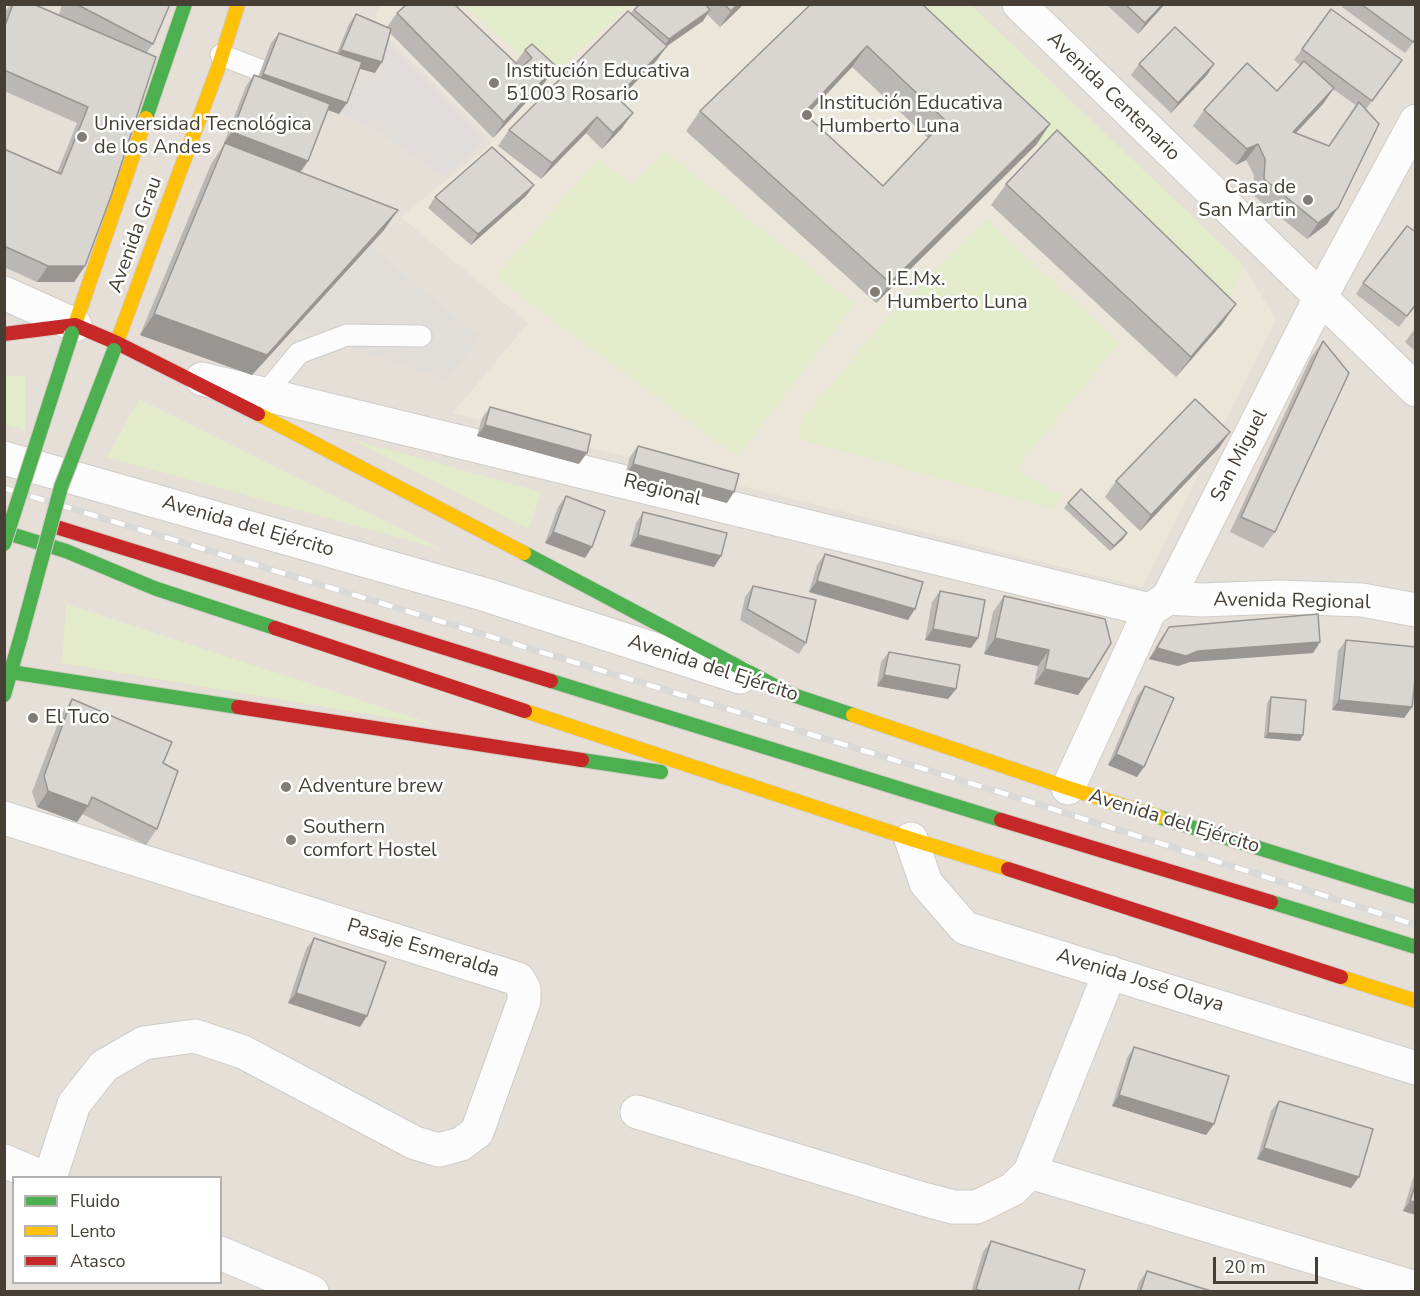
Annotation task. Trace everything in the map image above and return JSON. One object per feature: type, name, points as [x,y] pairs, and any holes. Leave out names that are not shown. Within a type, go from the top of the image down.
[{"type":"main road","name":"Avenida Grau","points":[[7,672],[21,636],[61,487],[116,346],[238,4]]},
{"type":"main road","name":"Avenida Grau","points":[[4,544],[73,329],[182,14]]},
{"type":"main road","points":[[4,334],[73,329],[173,372],[308,440],[790,694]]},
{"type":"main road","points":[[4,510],[1416,947]]},
{"type":"main road","points":[[4,532],[66,551],[154,588],[911,839],[999,865],[1411,999]]},
{"type":"main road","points":[[15,554],[59,566]]},
{"type":"main road","points":[[80,571],[154,588]]},
{"type":"main road","points":[[4,695],[7,672],[753,785]]},
{"type":"main road","name":"Avenida del Ejército","points":[[790,694],[1068,788],[1416,897]]},
{"type":"street","name":"Avenida Centenario","points":[[1019,4],[1416,390]]},
{"type":"street","name":"San Miguel","points":[[1068,788],[1159,604],[1416,121]]},
{"type":"street","points":[[4,293],[73,329]]},
{"type":"street","name":"Regional","points":[[173,372],[1159,604]]},
{"type":"street","name":"Avenida del Ejército","points":[[4,458],[483,594],[790,694]]},
{"type":"street","name":"Avenida Regional","points":[[1159,604],[1279,597],[1362,600],[1416,610]]},
{"type":"street","name":"Pasaje Esmeralda","points":[[4,818],[518,979],[524,989],[524,1001],[477,1132],[461,1144],[439,1150],[415,1143],[243,1052],[195,1036],[144,1043],[104,1066],[74,1104],[51,1176]]},
{"type":"street","name":"Avenida José Olaya","points":[[911,839],[926,883],[965,928],[1416,1068]]},
{"type":"street","points":[[637,1112],[953,1207],[977,1207],[1013,1189],[1030,1172],[1110,972]]},
{"type":"street","points":[[4,1161],[39,1176]]},
{"type":"street","points":[[1030,1172],[1416,1288]]},
{"type":"street","points":[[222,1254],[312,1292]]},
{"type":"lane","points":[[158,14],[182,14]]},
{"type":"lane","points":[[221,55],[308,88]]},
{"type":"lane","points":[[266,394],[299,353],[347,335],[422,336]]},
{"type":"shaded area","name":"I.E.Mx. Humberto Luna","points":[[380,4],[971,5],[1242,264],[1276,319],[1142,587],[453,413],[528,323],[401,217],[493,142],[374,24]]},
{"type":"shaded area","points":[[5,5],[1415,5],[1415,1291],[5,1292]]},
{"type":"shaded area","points":[[387,43],[483,139],[444,176],[379,131],[340,114],[355,72],[377,74]]},
{"type":"shaded area","points":[[361,239],[480,338],[446,379],[289,326]]},
{"type":"green space","points":[[464,5],[630,5],[545,82]]},
{"type":"green space","points":[[886,5],[971,5],[1242,264],[1222,324],[1042,150]]},
{"type":"green space","points":[[665,151],[855,304],[737,457],[496,277],[598,158],[631,185]]},
{"type":"green space","points":[[986,219],[1119,343],[1015,470],[1062,495],[1053,509],[798,439],[802,420],[885,320]]},
{"type":"green space","points":[[4,376],[25,376],[25,430],[5,424]]},
{"type":"green space","points":[[139,399],[443,550],[107,457]]},
{"type":"green space","points":[[351,439],[542,492],[528,529]]},
{"type":"green space","points":[[66,604],[440,726],[62,663]]},
{"type":"building","points":[[13,4],[33,4],[156,57],[111,196],[85,266],[48,266],[4,246],[4,149],[61,174],[88,107],[4,70],[4,23],[6,23]]},
{"type":"building","points":[[76,4],[170,4],[153,44]]},
{"type":"building","points":[[407,4],[454,4],[521,68],[532,58],[525,50],[532,44],[556,66],[504,122],[397,13]]},
{"type":"building","points":[[640,4],[705,4],[710,10],[669,39],[634,10]]},
{"type":"building","points":[[724,4],[738,4],[731,11]]},
{"type":"building","points":[[811,4],[922,4],[1050,124],[890,283],[700,111]],"holes":[[[867,46],[945,120],[883,186],[804,113]]]},
{"type":"building","points":[[1125,4],[1163,4],[1145,23]]},
{"type":"building","points":[[1361,4],[1412,4],[1416,7],[1416,38],[1413,42]]},
{"type":"building","points":[[1331,9],[1402,60],[1372,101],[1302,49]]},
{"type":"building","points":[[628,11],[667,46],[617,97],[633,113],[613,133],[597,117],[552,163],[509,130]]},
{"type":"building","points":[[356,14],[391,29],[382,62],[341,50]]},
{"type":"building","points":[[1175,27],[1214,64],[1178,103],[1139,64]]},
{"type":"building","points":[[279,33],[362,62],[347,103],[263,74]]},
{"type":"building","points":[[1304,61],[1334,88],[1293,132],[1329,146],[1359,102],[1379,124],[1338,208],[1318,223],[1264,179],[1265,159],[1258,144],[1247,149],[1204,110],[1247,63],[1277,91]]},
{"type":"building","points":[[254,75],[330,104],[308,161],[232,132]]},
{"type":"building","points":[[1057,130],[1236,304],[1191,357],[1006,184]]},
{"type":"building","points":[[225,143],[398,210],[267,355],[154,314]]},
{"type":"building","points":[[492,147],[534,185],[478,234],[435,197]]},
{"type":"building","points":[[1407,226],[1416,232],[1416,304],[1407,316],[1363,283]]},
{"type":"building","points":[[1323,341],[1349,373],[1275,532],[1241,517]]},
{"type":"building","points":[[1195,399],[1230,432],[1151,515],[1116,481]]},
{"type":"building","points":[[490,407],[591,435],[587,453],[485,425]]},
{"type":"building","points":[[638,446],[739,474],[734,492],[633,464]]},
{"type":"building","points":[[1081,489],[1127,533],[1114,546],[1068,503]]},
{"type":"building","points":[[566,496],[605,511],[592,547],[553,532]]},
{"type":"building","points":[[643,512],[727,533],[721,556],[638,535]]},
{"type":"building","points":[[825,554],[923,582],[915,609],[817,581]]},
{"type":"building","points":[[753,586],[816,600],[806,643],[747,609]]},
{"type":"building","points":[[940,591],[985,600],[978,638],[933,629]]},
{"type":"building","points":[[1004,596],[1105,619],[1111,643],[1089,679],[1045,669],[1049,650],[995,638]]},
{"type":"building","points":[[1318,614],[1320,642],[1198,651],[1186,656],[1157,648],[1169,627]]},
{"type":"building","points":[[1346,640],[1416,647],[1412,707],[1339,700]]},
{"type":"building","points":[[889,652],[960,665],[956,689],[884,675]]},
{"type":"building","points":[[1145,686],[1174,698],[1144,767],[1116,754]]},
{"type":"building","points":[[1271,697],[1306,700],[1303,735],[1268,733]]},
{"type":"building","points":[[72,699],[172,742],[163,763],[178,771],[157,829],[92,797],[88,806],[48,791],[44,776]]},
{"type":"building","points":[[314,938],[386,962],[367,1016],[296,993]]},
{"type":"building","points":[[1134,1047],[1229,1076],[1214,1124],[1119,1095]]},
{"type":"building","points":[[1279,1101],[1373,1129],[1359,1177],[1264,1148]]},
{"type":"building","points":[[1416,1183],[1416,1202],[1410,1201]]},
{"type":"building","points":[[991,1241],[1085,1270],[1078,1292],[984,1292],[976,1289]]},
{"type":"building","points":[[1147,1271],[1214,1292],[1140,1292]]},
{"type":"railway","points":[[4,488],[1009,795],[1416,925]]},
{"type":"traffic: fast","points":[[146,118],[185,4]]},
{"type":"traffic: fast","points":[[4,544],[72,333]]},
{"type":"traffic: fast","points":[[21,636],[61,487],[114,350]]},
{"type":"traffic: fast","points":[[4,532],[66,551],[154,588],[275,628]]},
{"type":"traffic: fast","points":[[524,553],[790,694],[853,715]]},
{"type":"traffic: fast","points":[[4,695],[21,636]]},
{"type":"traffic: fast","points":[[4,671],[238,707]]},
{"type":"traffic: fast","points":[[551,681],[1001,820]]},
{"type":"traffic: fast","points":[[582,760],[661,772]]},
{"type":"traffic: fast","points":[[1159,817],[1416,897]]},
{"type":"traffic: fast","points":[[1271,902],[1416,947]]},
{"type":"traffic: slow","points":[[114,350],[218,68],[238,4]]},
{"type":"traffic: slow","points":[[72,333],[146,118]]},
{"type":"traffic: slow","points":[[258,414],[524,553]]},
{"type":"traffic: slow","points":[[525,711],[1008,869]]},
{"type":"traffic: slow","points":[[853,715],[1159,817]]},
{"type":"traffic: slow","points":[[1341,977],[1416,1001]]},
{"type":"traffic: jam","points":[[4,334],[75,325],[117,343],[258,414]]},
{"type":"traffic: jam","points":[[53,526],[551,681]]},
{"type":"traffic: jam","points":[[275,628],[525,711]]},
{"type":"traffic: jam","points":[[238,707],[582,760]]},
{"type":"traffic: jam","points":[[1001,820],[1271,902]]},
{"type":"traffic: jam","points":[[1008,869],[1341,977]]},
{"type":"place","name":"Institución Educativa 51003 Rosario","points":[[494,83]]},
{"type":"place","name":"Institución Educativa Humberto Luna","points":[[807,115]]},
{"type":"place","name":"Universidad Tecnológica de los Andes","points":[[82,137]]},
{"type":"place","name":"Casa de San Martin","points":[[1308,200]]},
{"type":"place","name":"I.E.Mx. Humberto Luna","points":[[875,292]]},
{"type":"place","name":"El Tuco","points":[[33,718]]},
{"type":"place","name":"Adventure brew","points":[[286,787]]},
{"type":"place","name":"Southern comfort Hostel","points":[[291,840]]}]
